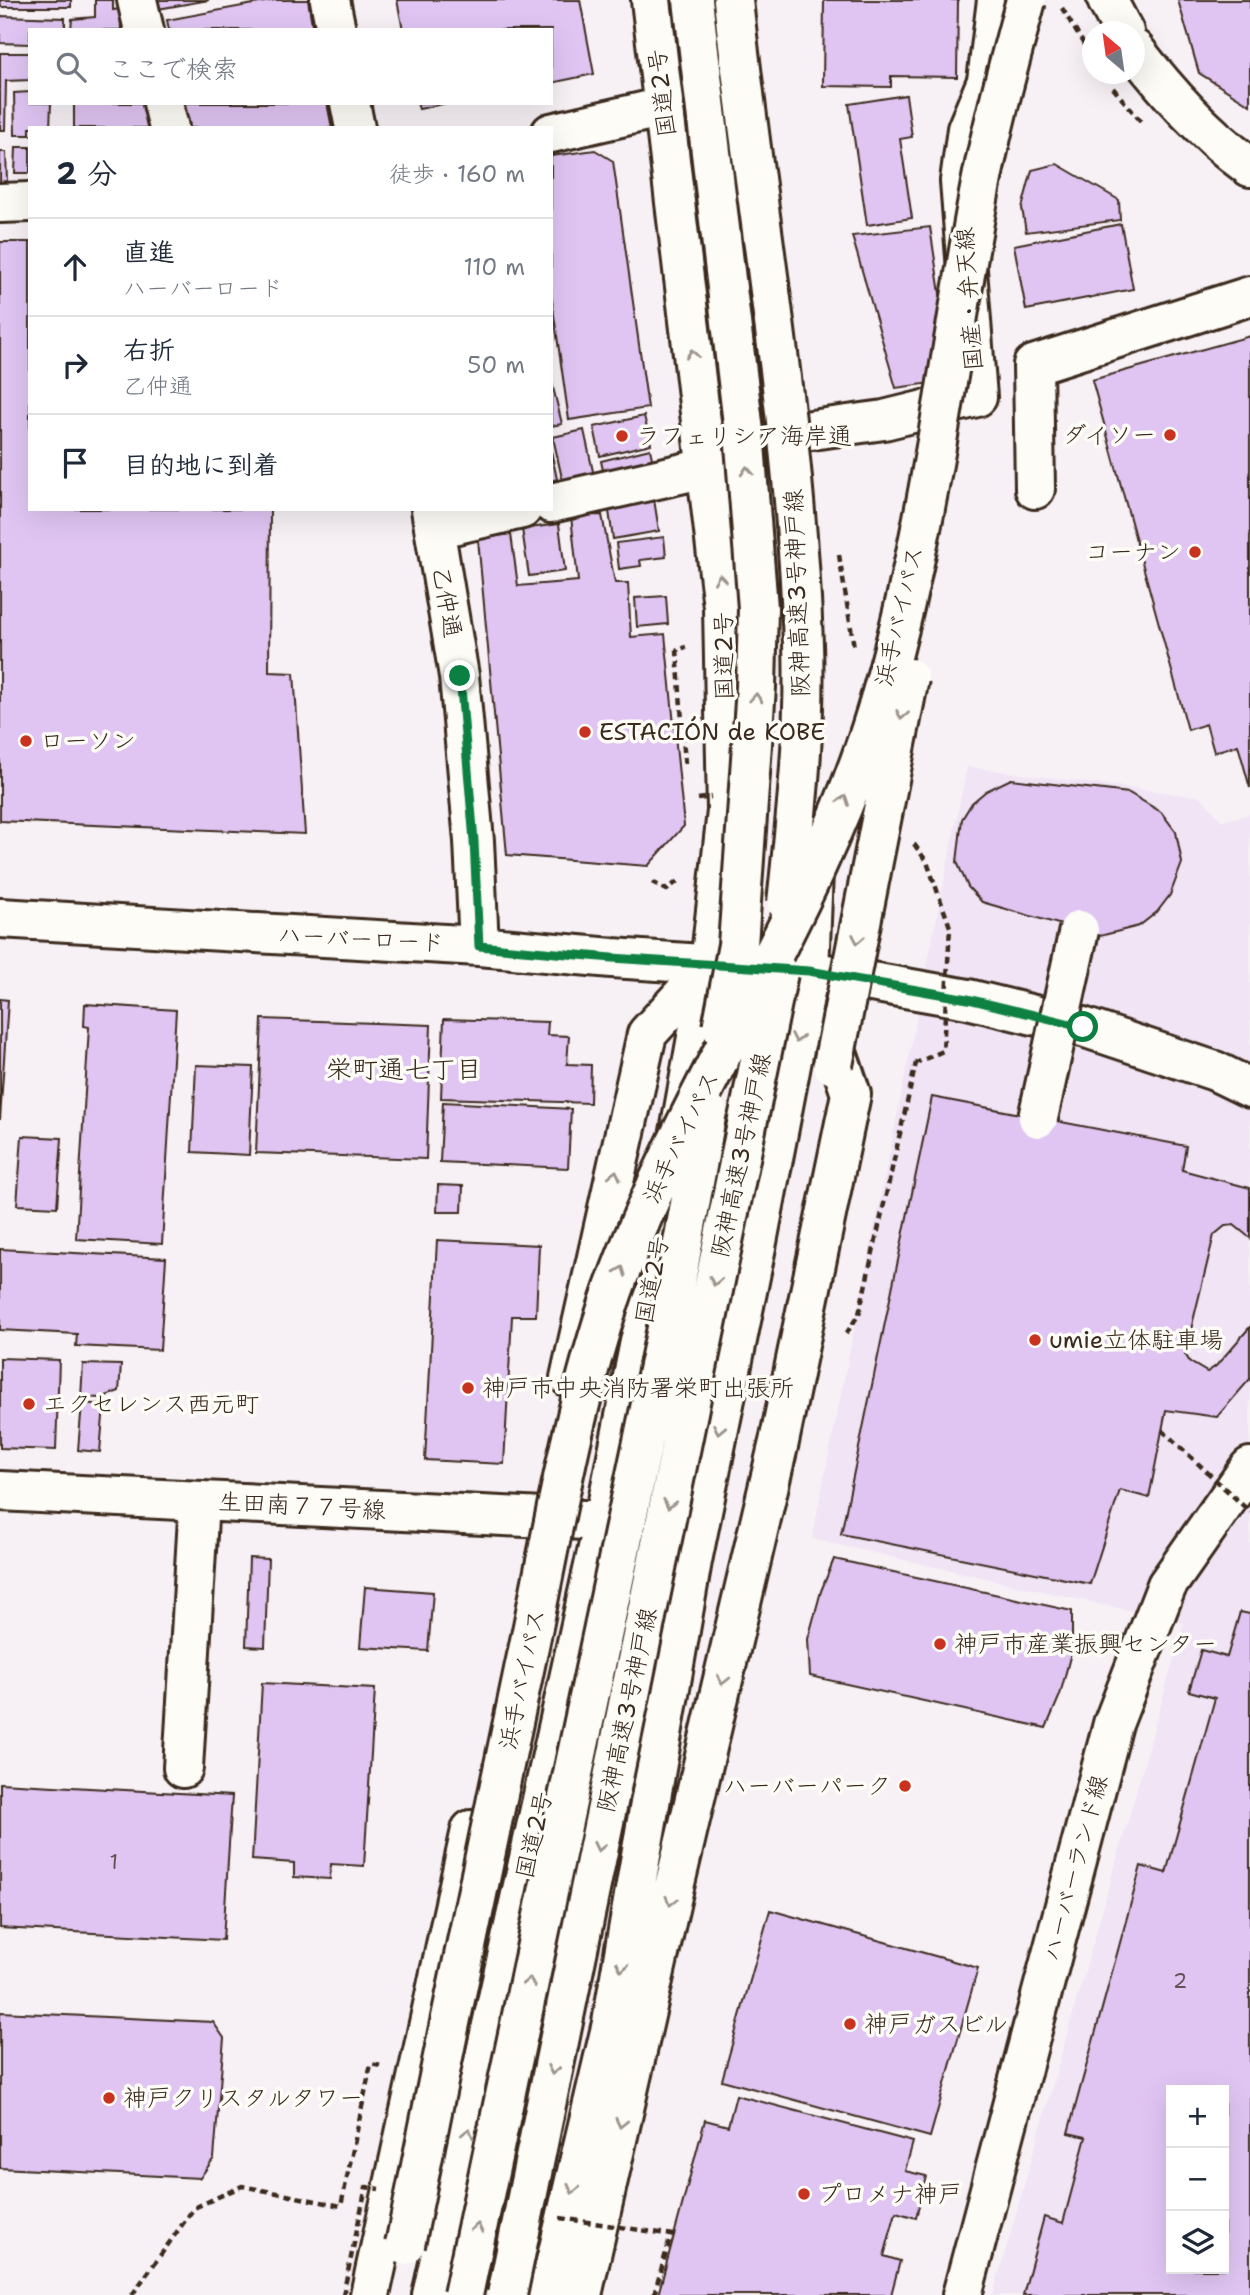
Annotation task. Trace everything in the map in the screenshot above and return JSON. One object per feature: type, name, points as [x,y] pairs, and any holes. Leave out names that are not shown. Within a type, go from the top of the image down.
[{"type":"main road","points":[[137,0],[144,28]]},
{"type":"main road","points":[[330,0],[336,28]]},
{"type":"main road","name":"国道2号","points":[[432,2295],[604,1521],[662,1232],[710,965],[727,811],[723,607],[651,0]]},
{"type":"main road","name":"阪神高速3号神戸線","points":[[463,2295],[670,1314],[738,945],[756,687],[758,608],[744,432],[693,0]]},
{"type":"main road","points":[[548,2295],[612,2023],[692,1561],[809,971],[814,818],[775,435],[717,0]]},
{"type":"main road","name":"阪神高速3号神戸線","points":[[507,2295],[780,964],[793,848],[802,728],[803,647],[799,560],[773,294],[733,0]]},
{"type":"main road","name":"国産・弁天線","points":[[775,435],[884,420],[977,397],[960,181],[967,129],[987,81],[998,0]]},
{"type":"main road","name":"浜手バイパス","points":[[394,2295],[474,1904],[587,1381],[611,1296],[644,1210],[799,904],[840,812],[874,718],[900,627],[926,500],[983,175],[1001,93],[1027,0]]},
{"type":"main road","name":"浜手バイパス","points":[[628,1930],[728,1566],[772,1376],[944,506],[1001,181],[1018,97],[1044,0]]},
{"type":"main road","points":[[1107,0],[1118,21]]},
{"type":"main road","points":[[1145,62],[1200,126],[1250,167]]},
{"type":"main road","points":[[163,105],[169,126]]},
{"type":"main road","points":[[350,105],[355,126]]},
{"type":"main road","points":[[553,133],[664,107]]},
{"type":"main road","points":[[0,203],[28,202]]},
{"type":"main road","points":[[1035,489],[1033,365],[1250,296]]},
{"type":"main road","points":[[553,503],[706,468]]},
{"type":"main road","points":[[433,519],[504,511]]},
{"type":"main road","name":"乙仲通","points":[[433,519],[460,676],[474,841],[479,946]]},
{"type":"main road","name":"ハーバーロード","points":[[0,918],[479,946],[809,971],[968,999],[1083,1027],[1215,1071],[1250,1088]]},
{"type":"main road","points":[[1038,1118],[1079,930]]},
{"type":"main road","points":[[370,2295],[538,1517],[647,1034],[710,965]]},
{"type":"main road","points":[[582,2295],[779,1442],[851,1094],[809,971]]},
{"type":"main road","name":"ハーバーランド線","points":[[962,2295],[1113,1724],[1167,1585],[1250,1467]]},
{"type":"main road","name":"生田南７７号線","points":[[0,1491],[604,1521]]},
{"type":"main road","points":[[183,1768],[199,1501]]},
{"type":"path","points":[[1058,0],[1082,40]]},
{"type":"path","points":[[652,882],[667,890]]},
{"type":"path","points":[[846,1334],[859,1314],[916,1063]]},
{"type":"path","points":[[1162,1430],[1250,1512]]},
{"type":"path","points":[[132,2295],[194,2208],[242,2186],[341,2206]]},
{"type":"path","points":[[654,2295],[671,2235]]},
{"type":"shaded area","points":[[967,767],[1201,797],[1222,821],[1250,814],[1250,2295],[993,2295],[1184,1623],[812,1539]]},
{"type":"building","points":[[0,0],[71,0],[71,7],[1,7]]},
{"type":"building","points":[[95,0],[113,0],[113,10],[120,9],[121,28],[71,28],[72,19],[95,17]]},
{"type":"building","points":[[151,0],[209,0],[152,10]]},
{"type":"building","points":[[275,0],[308,0],[313,28],[169,28],[167,20]]},
{"type":"building","points":[[397,0],[580,0],[594,74],[553,83],[553,28],[403,28]]},
{"type":"building","points":[[824,0],[958,0],[957,77],[891,76],[891,87],[823,86]]},
{"type":"building","points":[[1178,0],[1250,0],[1250,105],[1199,73]]},
{"type":"building","points":[[0,16],[65,18],[65,28],[28,28],[28,44],[0,43]]},
{"type":"building","points":[[0,53],[28,53],[28,80],[6,81],[5,130],[0,130]]},
{"type":"building","points":[[28,92],[28,105],[51,105],[50,126],[28,126],[28,135],[15,135],[14,93]]},
{"type":"building","points":[[906,95],[912,137],[900,139],[912,218],[867,225],[849,104]]},
{"type":"building","points":[[74,105],[151,105],[156,126],[74,126]]},
{"type":"building","points":[[183,105],[327,105],[332,126],[188,126]]},
{"type":"building","points":[[418,105],[438,105],[419,109]]},
{"type":"building","points":[[16,147],[28,147],[28,173],[15,173]]},
{"type":"building","points":[[595,150],[613,161],[648,408],[569,420],[553,308],[553,156]]},
{"type":"building","points":[[0,152],[6,152],[7,181],[0,182]]},
{"type":"building","points":[[1057,164],[1119,200],[1120,220],[1026,232],[1022,208],[1032,170]]},
{"type":"building","points":[[1121,224],[1133,289],[1026,310],[1014,245]]},
{"type":"building","points":[[930,227],[953,380],[896,388],[852,236]]},
{"type":"building","points":[[0,242],[28,242],[28,511],[270,511],[269,672],[294,673],[305,834],[0,821]]},
{"type":"building","name":"コーナン","points":[[1250,336],[1250,788],[1238,745],[1214,752],[1206,724],[1188,730],[1092,380]]},
{"type":"building","points":[[553,387],[562,424],[553,426]]},
{"type":"building","name":"ラフェリシア海岸通","points":[[644,416],[651,444],[600,456],[594,427]]},
{"type":"building","points":[[584,430],[594,476],[563,483],[553,437]]},
{"type":"building","name":"ラフェリシア海岸通","points":[[650,449],[654,468],[605,479],[601,461]]},
{"type":"building","points":[[553,460],[557,479],[553,480]]},
{"type":"building","points":[[653,493],[659,531],[613,539],[609,511],[615,510],[613,500]]},
{"type":"building","name":"ESTACIÓN de KOBE","points":[[602,515],[615,583],[628,583],[631,637],[665,634],[684,826],[648,866],[507,855],[478,539],[511,534],[518,586],[578,581],[571,516]]},
{"type":"building","points":[[559,524],[565,571],[529,576],[522,529]]},
{"type":"building","points":[[664,537],[666,557],[640,560],[641,566],[619,569],[616,543]]},
{"type":"building","points":[[666,596],[668,624],[637,627],[635,598]]},
{"type":"building","points":[[1011,779],[1129,793],[1161,812],[1176,832],[1182,863],[1170,895],[1157,912],[1139,926],[1100,936],[982,902],[968,887],[957,862],[962,819],[972,803],[986,791]]},
{"type":"building","points":[[0,999],[8,1000],[0,1120]]},
{"type":"building","points":[[85,1004],[176,1010],[162,1244],[76,1239],[89,1027],[84,1026]]},
{"type":"building","points":[[262,1019],[431,1025],[426,1159],[256,1153]]},
{"type":"building","points":[[444,1019],[548,1022],[547,1035],[569,1036],[567,1064],[591,1065],[590,1103],[441,1098]]},
{"type":"building","points":[[196,1065],[253,1067],[249,1155],[192,1152]]},
{"type":"building","name":"umie立体駐車場","points":[[932,1097],[1186,1146],[1182,1170],[1250,1188],[1250,1238],[1234,1225],[1225,1226],[1214,1235],[1185,1354],[1190,1362],[1207,1372],[1216,1366],[1250,1327],[1250,1379],[1217,1417],[1166,1410],[1149,1498],[1120,1490],[1090,1584],[841,1534]]},
{"type":"building","points":[[443,1102],[571,1109],[568,1168],[440,1162]]},
{"type":"building","points":[[22,1136],[62,1138],[57,1207],[17,1205]]},
{"type":"building","points":[[438,1185],[463,1186],[462,1212],[437,1212]]},
{"type":"building","name":"神戸市中央消防署栄町出張所","points":[[437,1240],[539,1245],[536,1316],[512,1316],[504,1464],[425,1460]]},
{"type":"building","points":[[0,1249],[166,1258],[160,1350],[76,1346],[77,1334],[0,1330]]},
{"type":"building","name":"エクセレンス西元町","points":[[0,1358],[59,1360],[56,1450],[0,1448]]},
{"type":"building","points":[[83,1364],[121,1365],[119,1391],[101,1398],[81,1397]]},
{"type":"building","points":[[82,1403],[104,1405],[100,1452],[78,1450]]},
{"type":"building","points":[[249,1558],[268,1559],[265,1647],[246,1646]]},
{"type":"building","name":"神戸市産業振興センター","points":[[834,1559],[1072,1611],[1072,1649],[1060,1695],[1046,1728],[810,1676],[808,1639],[821,1591]]},
{"type":"building","points":[[365,1587],[433,1592],[428,1651],[360,1647]]},
{"type":"building","points":[[1240,1612],[1250,1614],[1250,2295],[1023,2295],[1044,2217],[1063,2223],[1086,2137],[1068,2133],[1141,1866],[1166,1873],[1215,1698],[1189,1691],[1201,1650],[1227,1657]]},
{"type":"building","points":[[262,1683],[375,1689],[364,1866],[331,1864],[330,1879],[294,1877],[294,1863],[252,1860]]},
{"type":"building","points":[[0,1783],[232,1796],[223,1940],[0,1928]]},
{"type":"building","name":"神戸ガスビル","points":[[770,1910],[978,1968],[930,2137],[722,2080]]},
{"type":"building","name":"神戸クリスタルタワー","points":[[0,2012],[213,2022],[224,2038],[214,2158],[200,2178],[0,2168]]},
{"type":"building","name":"プロメナ神戸","points":[[736,2095],[913,2142],[905,2171],[926,2176],[916,2218],[896,2212],[884,2256],[900,2261],[891,2295],[658,2295],[705,2120],[728,2126]]},
{"type":"place","name":"ダイソー","points":[[1170,435]]},
{"type":"place","name":"ラフェリシア海岸通","points":[[622,436]]},
{"type":"place","name":"コーナン","points":[[1195,552]]},
{"type":"place","name":"ESTACIÓN de KOBE","points":[[585,732]]},
{"type":"place","name":"ローソン","points":[[26,741]]},
{"type":"place","name":"umie立体駐車場","points":[[1035,1340]]},
{"type":"place","name":"神戸市中央消防署栄町出張所","points":[[468,1388]]},
{"type":"place","name":"エクセレンス西元町","points":[[29,1404]]},
{"type":"place","name":"神戸市産業振興センター","points":[[940,1644]]},
{"type":"place","name":"ハーバーパーク","points":[[905,1786]]},
{"type":"place","name":"神戸ガスビル","points":[[850,2024]]},
{"type":"place","name":"神戸クリスタルタワー","points":[[109,2098]]},
{"type":"place","name":"プロメナ神戸","points":[[804,2194]]},
{"type":"district","name":"栄町通七丁目","points":[[404,1069]]},
{"type":"route","points":[[460,676],[474,841],[479,946],[809,971],[968,999],[1083,1027]]}]
